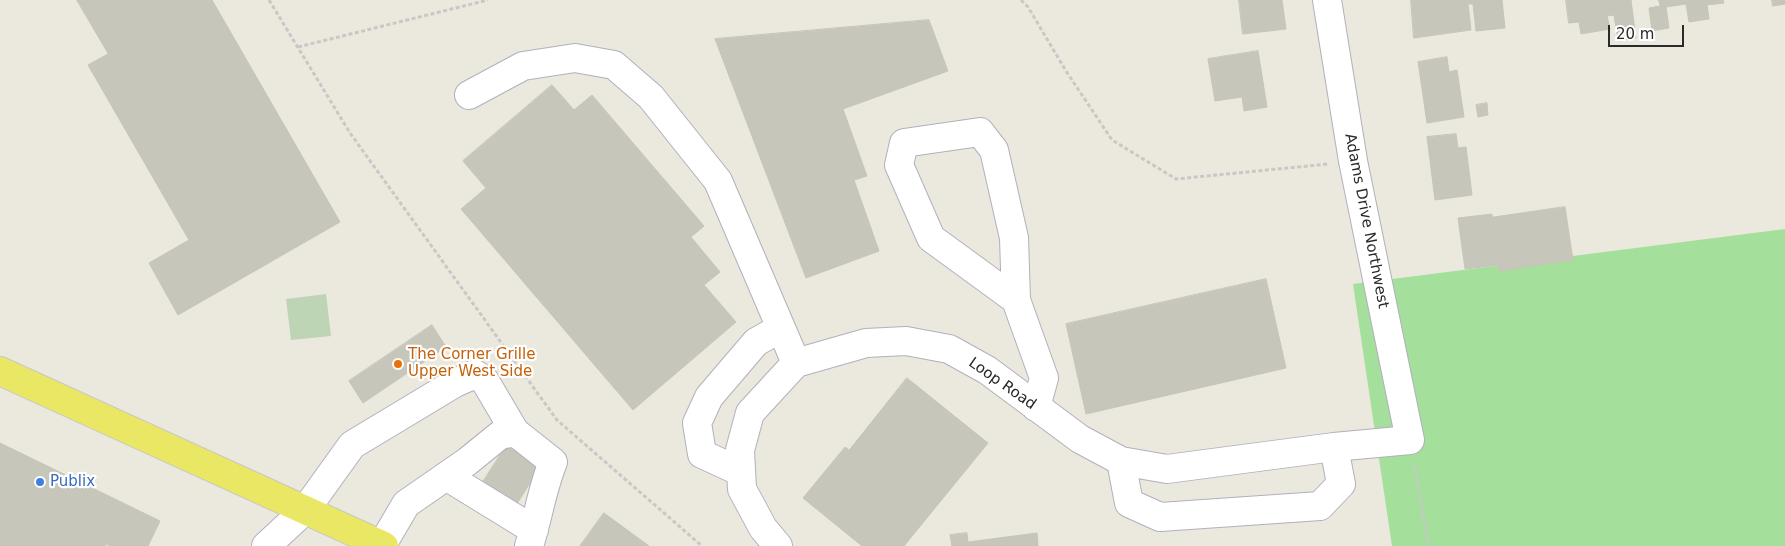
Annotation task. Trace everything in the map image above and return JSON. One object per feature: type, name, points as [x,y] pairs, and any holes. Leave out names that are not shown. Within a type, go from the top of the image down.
[{"type":"main road","points":[[0,371],[383,545]]},
{"type":"street","name":"Adams Drive Northwest","points":[[1327,0],[1353,161],[1409,437]]},
{"type":"street","points":[[469,95],[523,66],[575,58],[614,65],[650,97],[718,181],[796,363],[750,413],[740,450],[742,489],[763,528],[778,546]]},
{"type":"street","points":[[1016,300],[931,238],[899,166],[904,143],[980,132],[994,150],[1014,238],[1016,300],[1044,378],[1036,407]]},
{"type":"street","points":[[741,472],[702,454],[697,423],[709,397],[756,342],[781,328]]},
{"type":"street","name":"Loop Road","points":[[796,363],[866,343],[906,341],[950,349],[987,370],[1080,439],[1121,461],[1167,469],[1409,437]]},
{"type":"street","points":[[266,546],[306,509],[352,446],[455,383],[475,374],[484,381],[515,432],[553,462],[543,485],[540,510],[531,538],[446,476]]},
{"type":"street","points":[[383,545],[406,504],[500,435],[515,432]]},
{"type":"street","points":[[1121,461],[1129,503],[1160,517],[1320,506],[1341,484],[1334,447]]},
{"type":"street","points":[[292,546],[306,509]]},
{"type":"path","points":[[269,0],[350,133],[557,420],[702,546]]},
{"type":"path","points":[[298,47],[488,0]]},
{"type":"path","points":[[1021,0],[1028,7],[1066,71],[1112,140],[1176,178],[1353,161]]},
{"type":"path","points":[[1409,437],[1429,546]]},
{"type":"green space","points":[[1785,229],[1785,546],[1392,546],[1353,284]]},
{"type":"green space","points":[[326,294],[331,336],[291,340],[286,299]]},
{"type":"building","points":[[77,0],[212,0],[340,222],[178,315],[149,263],[189,240],[88,65],[108,54]]},
{"type":"building","points":[[1239,0],[1282,0],[1286,29],[1243,34]]},
{"type":"building","points":[[1411,0],[1502,0],[1505,28],[1476,31],[1473,4],[1468,4],[1471,30],[1414,38]]},
{"type":"building","points":[[1566,0],[1631,0],[1636,38],[1618,41],[1614,15],[1607,16],[1610,29],[1581,34],[1579,22],[1569,23]]},
{"type":"building","points":[[1659,0],[1723,0],[1724,3],[1707,5],[1709,19],[1689,22],[1686,4],[1666,7],[1669,28],[1652,31],[1649,8],[1660,6]]},
{"type":"building","points":[[1772,0],[1785,0],[1785,4],[1773,6]]},
{"type":"building","points":[[929,20],[948,71],[843,109],[867,176],[854,180],[879,251],[806,278],[715,39]]},
{"type":"building","points":[[1258,51],[1267,107],[1244,111],[1242,97],[1215,101],[1208,59]]},
{"type":"building","points":[[1447,57],[1449,72],[1457,70],[1464,117],[1427,123],[1418,62]]},
{"type":"building","points":[[552,85],[574,110],[592,95],[704,226],[691,237],[720,272],[704,285],[736,322],[633,410],[461,209],[486,188],[463,161]]},
{"type":"building","points":[[1487,103],[1488,115],[1478,117],[1476,105]]},
{"type":"building","points":[[1456,134],[1458,148],[1466,147],[1472,195],[1435,200],[1427,137]]},
{"type":"building","points":[[1565,207],[1573,260],[1499,271],[1498,265],[1465,269],[1458,218],[1492,214],[1492,217]]},
{"type":"building","points":[[1266,279],[1286,368],[1086,414],[1066,324]]},
{"type":"building","name":"The Corner Grille Upper West Side","points":[[432,325],[446,347],[363,403],[349,381]]},
{"type":"building","points":[[907,378],[988,443],[904,546],[862,546],[803,498],[845,447],[849,450]]},
{"type":"building","points":[[510,440],[544,461],[513,510],[479,488]]},
{"type":"building","name":"Publix","points":[[0,443],[160,521],[148,546],[110,546],[106,544],[105,546],[0,546]]},
{"type":"building","points":[[604,513],[649,546],[580,546]]},
{"type":"building","points":[[967,533],[968,542],[1037,533],[1038,546],[952,546],[950,535]]},
{"type":"place","name":"The Corner Grille Upper West Side","points":[[398,364]]},
{"type":"place","name":"Publix","points":[[40,482]]}]
